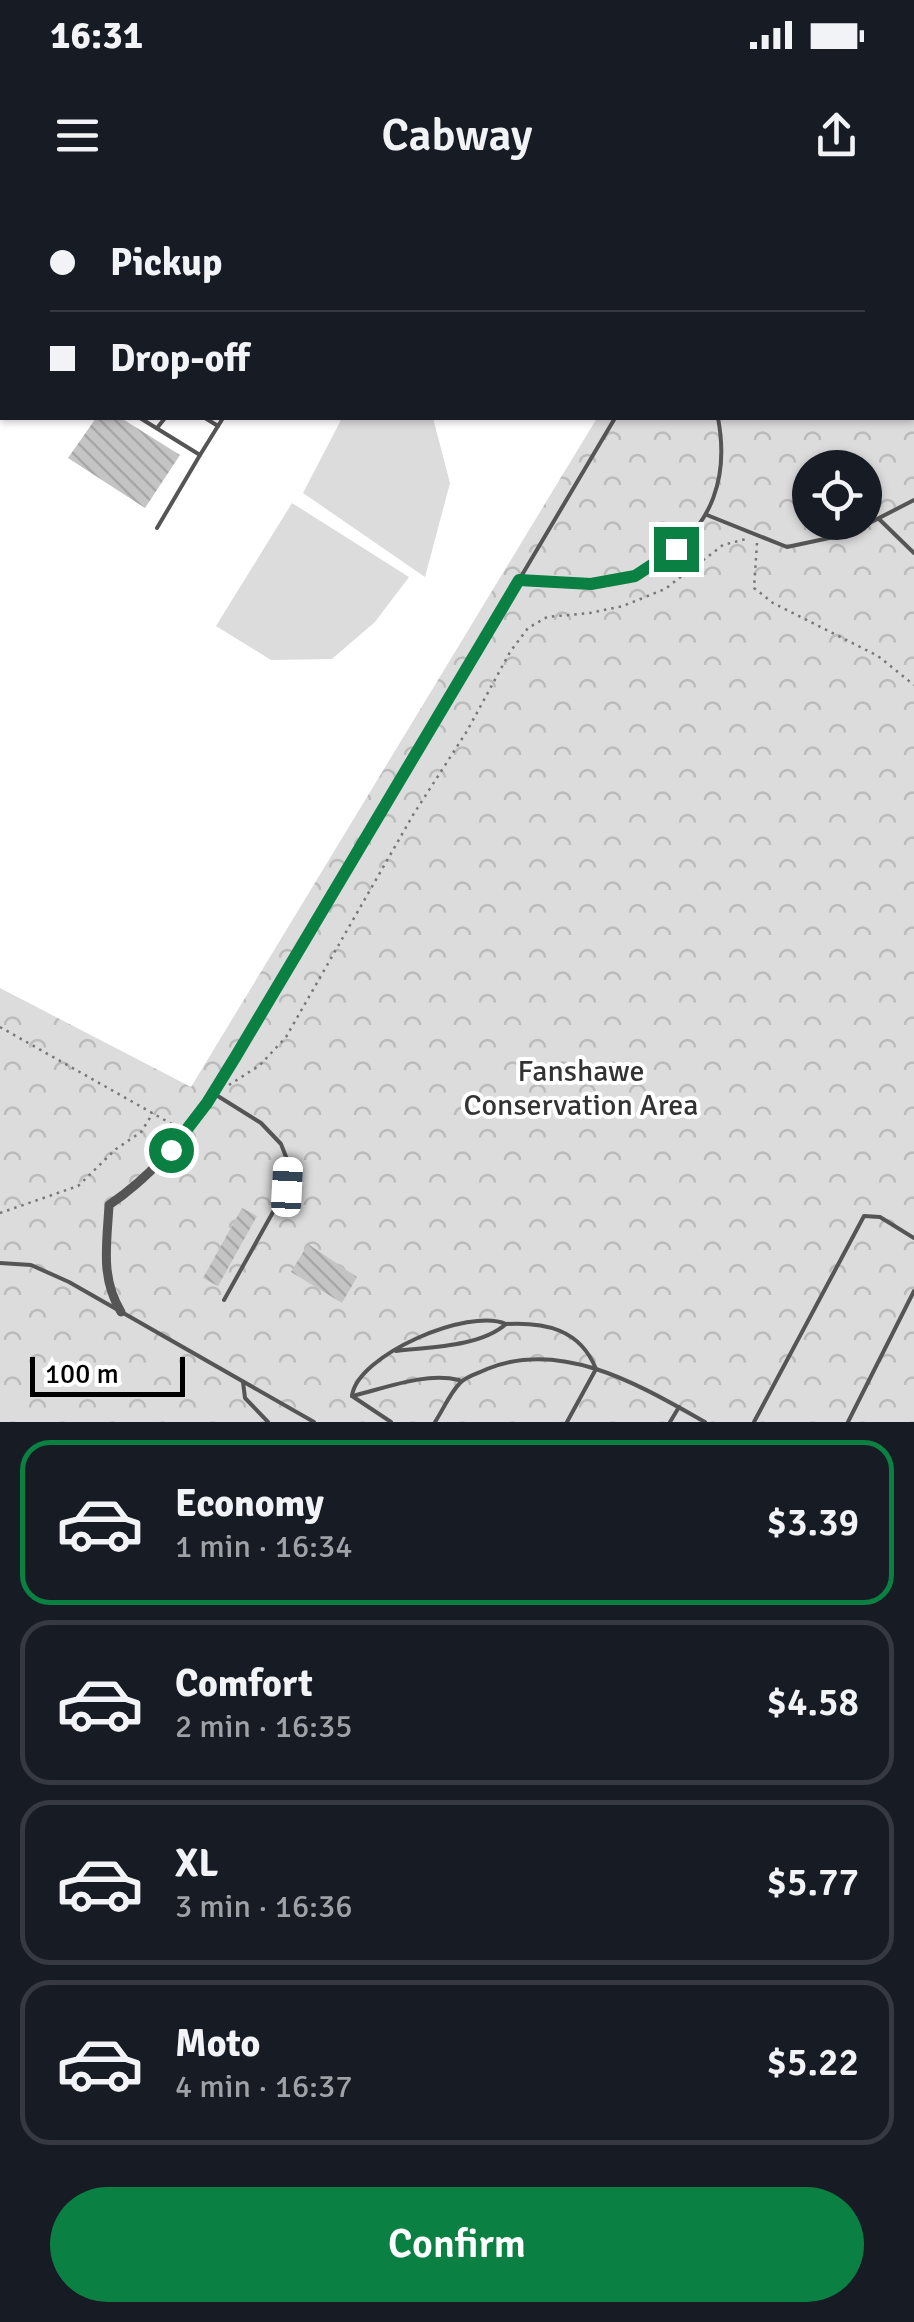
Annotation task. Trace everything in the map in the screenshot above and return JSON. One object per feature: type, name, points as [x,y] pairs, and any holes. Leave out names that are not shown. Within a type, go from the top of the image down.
[{"type":"street","points":[[121,1312],[110,1293],[104,1265],[108,1205],[135,1188],[186,1133],[214,1093],[519,580]]},
{"type":"lane","points":[[143,420],[200,455]]},
{"type":"lane","points":[[157,428],[164,420]]},
{"type":"lane","points":[[208,420],[218,426]]},
{"type":"lane","points":[[158,528],[222,420]]},
{"type":"lane","points":[[615,420],[519,580],[591,584],[635,576],[676,549],[707,515],[723,466],[718,420]]},
{"type":"lane","points":[[882,518],[914,500]]},
{"type":"lane","points":[[707,515],[787,547],[820,540]]},
{"type":"lane","points":[[882,521],[914,553]]},
{"type":"lane","points":[[214,1093],[261,1123],[281,1144],[288,1162],[287,1187],[224,1300]]},
{"type":"lane","points":[[754,1422],[864,1216],[880,1217],[914,1238]]},
{"type":"lane","points":[[0,1263],[31,1265],[69,1282],[314,1422]]},
{"type":"lane","points":[[848,1422],[914,1292]]},
{"type":"lane","points":[[352,1396],[353,1384],[378,1358],[451,1325],[496,1319],[506,1324],[532,1322],[560,1328],[589,1351],[596,1369],[568,1422]]},
{"type":"lane","points":[[396,1351],[496,1333],[506,1324]]},
{"type":"lane","points":[[352,1396],[426,1378],[461,1380],[506,1362],[545,1359],[596,1369],[648,1390],[705,1422]]},
{"type":"lane","points":[[435,1422],[461,1380]]},
{"type":"lane","points":[[244,1382],[245,1398],[268,1422]]},
{"type":"lane","points":[[352,1396],[391,1422]]},
{"type":"lane","points":[[670,1422],[678,1407]]},
{"type":"path","points":[[214,1093],[260,1065],[286,1038],[510,652],[528,628],[547,616],[590,614],[623,606],[665,588],[723,545],[758,537],[754,588],[773,603],[878,656],[914,685]]},
{"type":"path","points":[[0,1027],[186,1133]]},
{"type":"path","points":[[0,1213],[78,1186],[116,1149],[141,1132],[154,1112]]},
{"type":"green space","points":[[341,420],[434,420],[450,483],[425,577],[303,493]]},
{"type":"green space","name":"Fanshawe Conservation Area","points":[[596,420],[914,420],[914,1422],[0,1422],[0,988],[191,1087]]},
{"type":"green space","points":[[292,503],[409,577],[375,622],[332,659],[271,660],[216,626]]},
{"type":"building","points":[[95,420],[124,420],[180,455],[145,508],[68,458]]},
{"type":"building","points":[[242,1208],[257,1216],[218,1286],[203,1278]]},
{"type":"building","points":[[308,1244],[357,1277],[342,1303],[291,1272]]},
{"type":"route","points":[[171,1150],[236,1056],[519,580],[591,584],[635,576],[676,549]]}]
